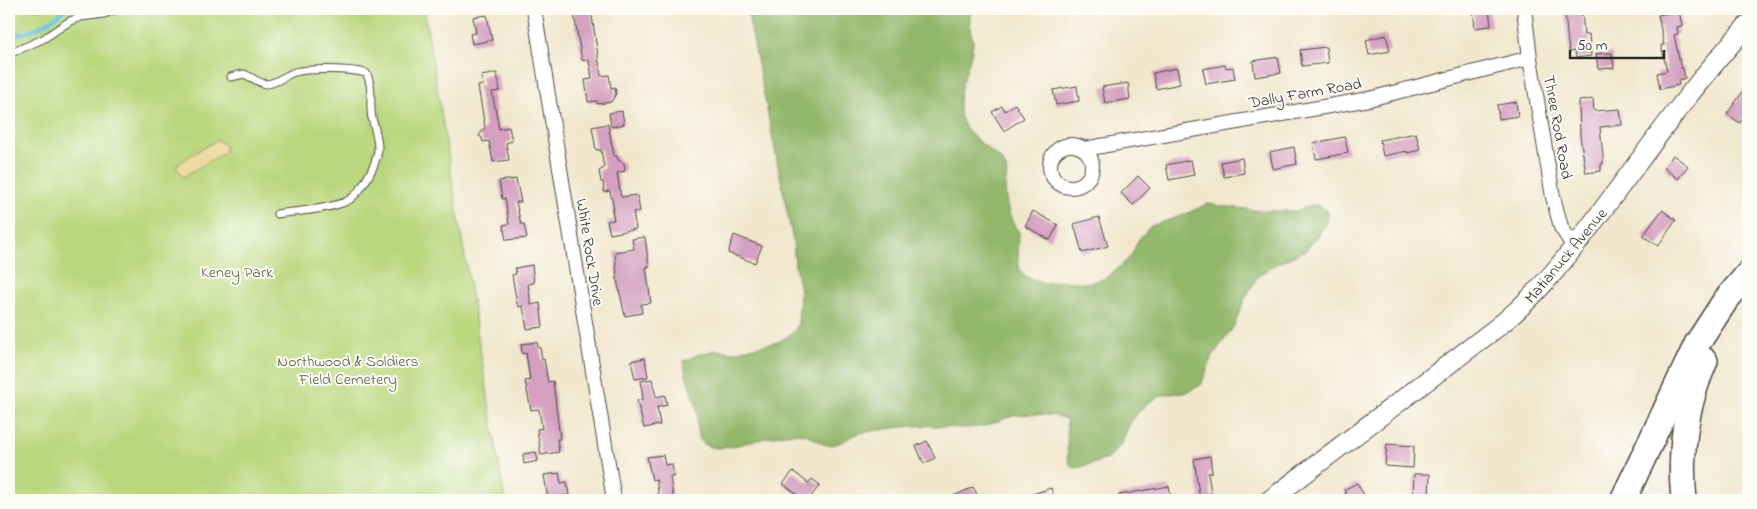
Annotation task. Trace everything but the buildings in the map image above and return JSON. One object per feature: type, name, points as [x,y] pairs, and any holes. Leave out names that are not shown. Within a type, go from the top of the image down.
[{"type":"highway","points":[[1623,500],[1697,344],[1721,306],[1748,274]]},
{"type":"highway","points":[[1684,500],[1682,452],[1686,420],[1692,395],[1702,366],[1716,340],[1734,312],[1748,296]]},
{"type":"street","name":"White Rock Drive","points":[[534,9],[614,500]]},
{"type":"street","name":"Three Rod Road","points":[[1524,9],[1530,58],[1553,197],[1561,227],[1574,247]]},
{"type":"street","name":"Matianuck Avenue","points":[[1270,500],[1514,314],[1536,293],[1574,247],[1694,90],[1748,24]]},
{"type":"street","name":"Dally Farm Road","points":[[1084,149],[1369,99],[1530,58]]},
{"type":"lane","points":[[9,54],[43,39],[70,21],[118,9]]},
{"type":"lane","points":[[231,77],[244,74],[263,84],[271,84],[294,72],[352,70],[366,74],[368,77],[372,116],[378,142],[377,156],[366,181],[355,196],[347,202],[277,214]]},
{"type":"green space","name":"Keney Park","points":[[9,9],[424,9],[505,500],[9,500]]},
{"type":"green space","points":[[747,9],[971,9],[970,26],[973,43],[960,97],[961,118],[970,133],[999,158],[1006,169],[1005,188],[1007,206],[1010,217],[1019,232],[1018,260],[1020,271],[1027,277],[1045,283],[1062,281],[1087,283],[1104,279],[1131,256],[1139,239],[1151,226],[1184,215],[1207,204],[1261,211],[1296,211],[1313,205],[1321,206],[1327,212],[1327,221],[1318,236],[1306,250],[1272,266],[1258,276],[1244,300],[1234,326],[1212,357],[1201,385],[1185,393],[1167,394],[1158,397],[1148,403],[1134,417],[1121,444],[1108,459],[1077,468],[1072,467],[1068,455],[1066,419],[1038,414],[1016,415],[978,427],[921,426],[864,432],[832,445],[797,433],[778,435],[729,447],[709,446],[703,443],[698,436],[696,404],[684,367],[684,361],[699,354],[716,350],[733,352],[778,342],[794,332],[798,324],[800,291],[793,241]]},
{"type":"sand","points":[[217,140],[225,145],[225,152],[183,177],[177,165]]},
{"type":"waterway","points":[[9,28],[19,34],[26,32],[44,24],[66,9]]},
{"type":"park label","name":"Northwood & Soldiers Field Cemetery","points":[[348,369]]}]
